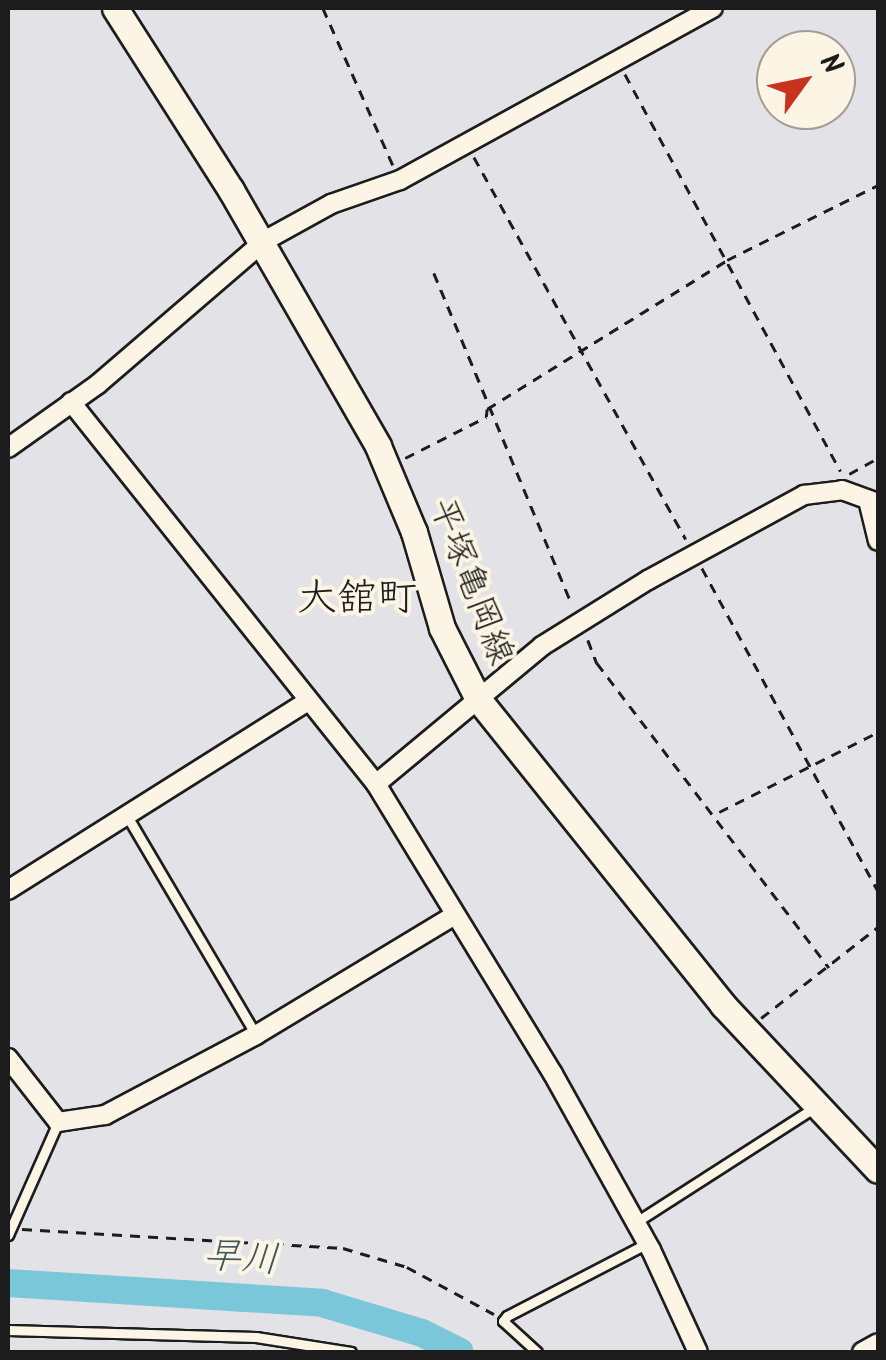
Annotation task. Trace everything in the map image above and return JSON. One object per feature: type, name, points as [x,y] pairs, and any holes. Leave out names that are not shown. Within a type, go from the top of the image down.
[{"type":"main road","name":"平塚亀岡線","points":[[116,8],[262,243],[378,446],[414,532],[442,628],[478,699],[615,877],[746,1030],[875,1159]]},
{"type":"street","points":[[8,448],[70,402],[262,243],[331,204],[400,180],[713,8]]},
{"type":"street","points":[[70,402],[306,702],[376,784],[648,1243],[698,1352]]},
{"type":"street","points":[[376,784],[580,620],[804,495],[842,490],[873,501],[878,541]]},
{"type":"street","points":[[8,890],[306,702]]},
{"type":"street","points":[[8,1058],[58,1122],[105,1115],[256,1035],[454,916]]},
{"type":"street","points":[[862,1352],[878,1343]]},
{"type":"lane","points":[[127,816],[256,1035]]},
{"type":"lane","points":[[636,1222],[817,1105]]},
{"type":"lane","points":[[9,1231],[58,1122]]},
{"type":"lane","points":[[538,1352],[503,1320],[648,1243]]},
{"type":"lane","points":[[8,1330],[272,1338],[351,1352]]},
{"type":"path","points":[[324,8],[400,180]]},
{"type":"path","points":[[618,60],[844,476],[878,458]]},
{"type":"path","points":[[466,143],[878,891]]},
{"type":"path","points":[[404,458],[486,418],[488,409],[727,260],[878,185]]},
{"type":"path","points":[[434,273],[597,663],[716,813],[829,968]]},
{"type":"path","points":[[716,813],[878,732]]},
{"type":"path","points":[[746,1030],[878,926]]},
{"type":"path","points":[[9,1231],[343,1248],[450,1286],[503,1320]]},
{"type":"waterway","name":"早川","points":[[8,1283],[322,1303],[422,1333],[460,1352]]},
{"type":"district","name":"大舘町","points":[[357,599]]}]
